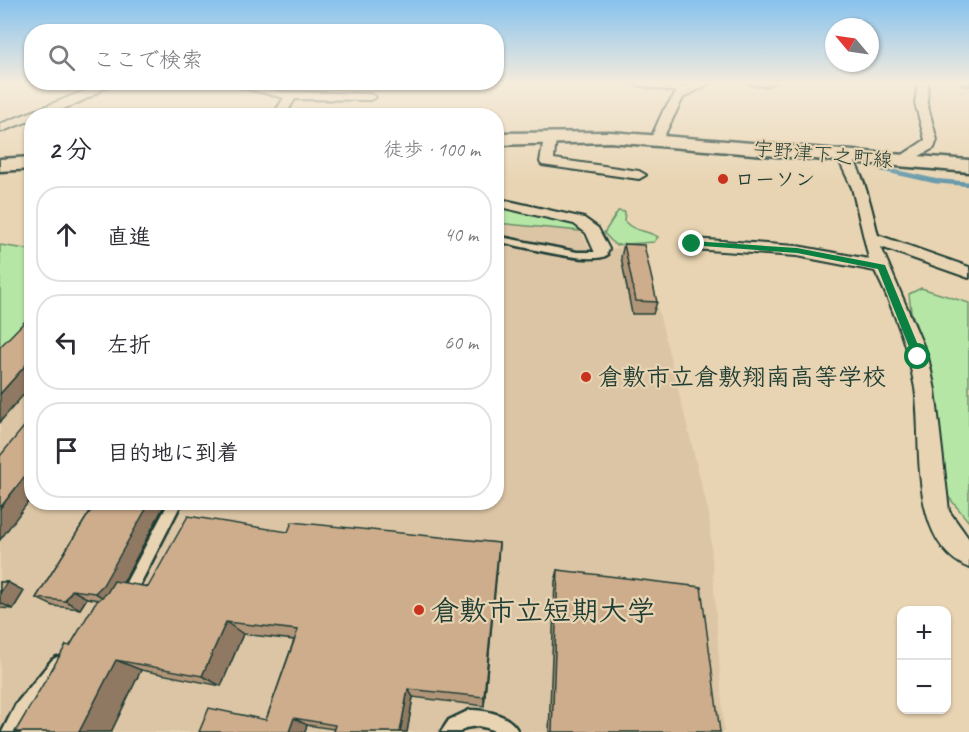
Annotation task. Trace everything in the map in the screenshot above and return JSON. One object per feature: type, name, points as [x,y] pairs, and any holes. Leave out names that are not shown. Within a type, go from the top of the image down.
[{"type":"main road","name":"宇野津下之町線","points":[[504,139],[610,137],[969,166]]},
{"type":"main road","points":[[0,165],[24,164]]},
{"type":"street","points":[[656,140],[668,116]]},
{"type":"street","points":[[903,161],[929,145],[932,140],[925,116]]},
{"type":"street","points":[[0,128],[24,119]]},
{"type":"street","points":[[550,137],[547,162],[639,175]]},
{"type":"street","points":[[844,156],[859,188],[876,257],[918,357],[925,390],[937,514],[956,545],[969,555]]},
{"type":"street","points":[[504,204],[579,221],[593,231],[601,249]]},
{"type":"street","points":[[873,238],[969,273]]},
{"type":"street","points":[[692,244],[797,251],[882,267]]},
{"type":"lane","points":[[504,240],[578,255],[603,255],[601,249]]},
{"type":"lane","points":[[115,608],[124,600],[172,510]]},
{"type":"lane","points":[[10,732],[40,684],[69,651]]},
{"type":"lane","points":[[448,732],[454,724],[469,717],[488,719],[504,726],[510,732]]},
{"type":"shaded area","name":"倉敷市立短期大学","points":[[504,224],[581,231],[590,251],[632,246],[643,249],[709,514],[724,732],[0,732],[0,307],[24,288],[24,510],[504,510]]},
{"type":"green space","points":[[504,208],[577,224],[581,231],[504,224]]},
{"type":"green space","points":[[618,211],[625,212],[624,221],[628,225],[658,237],[654,242],[615,245],[604,233]]},
{"type":"green space","points":[[0,245],[24,249],[24,329],[0,349]]},
{"type":"green space","points":[[921,288],[969,303],[969,522],[947,495],[929,362],[911,311],[909,294]]},
{"type":"building","points":[[624,244],[644,245],[657,302],[636,301]]},
{"type":"building","points":[[24,322],[24,367],[0,394],[0,347]]},
{"type":"building","points":[[24,427],[24,477],[0,508],[0,456]]},
{"type":"building","points":[[91,510],[145,510],[103,585],[95,593],[72,590],[65,601],[36,598]]},
{"type":"building","points":[[188,516],[288,532],[292,522],[499,543],[484,697],[408,689],[400,732],[333,732],[335,725],[294,718],[289,732],[199,732],[209,708],[266,720],[298,630],[226,622],[202,676],[116,660],[79,732],[15,732],[66,645],[70,646],[95,603],[107,593],[114,581],[148,587]]},
{"type":"building","points":[[558,570],[701,587],[720,732],[552,732]]},
{"type":"building","points":[[0,582],[7,582],[0,593]]},
{"type":"waterway","points":[[822,159],[840,161]]},
{"type":"waterway","points":[[881,169],[935,181],[969,184]]},
{"type":"place","name":"ローソン","points":[[723,179]]},
{"type":"place","name":"倉敷市立倉敷翔南高等学校","points":[[586,377]]},
{"type":"place","name":"倉敷市立短期大学","points":[[419,610]]},
{"type":"route","points":[[692,244],[797,251],[882,267],[918,357]]}]
